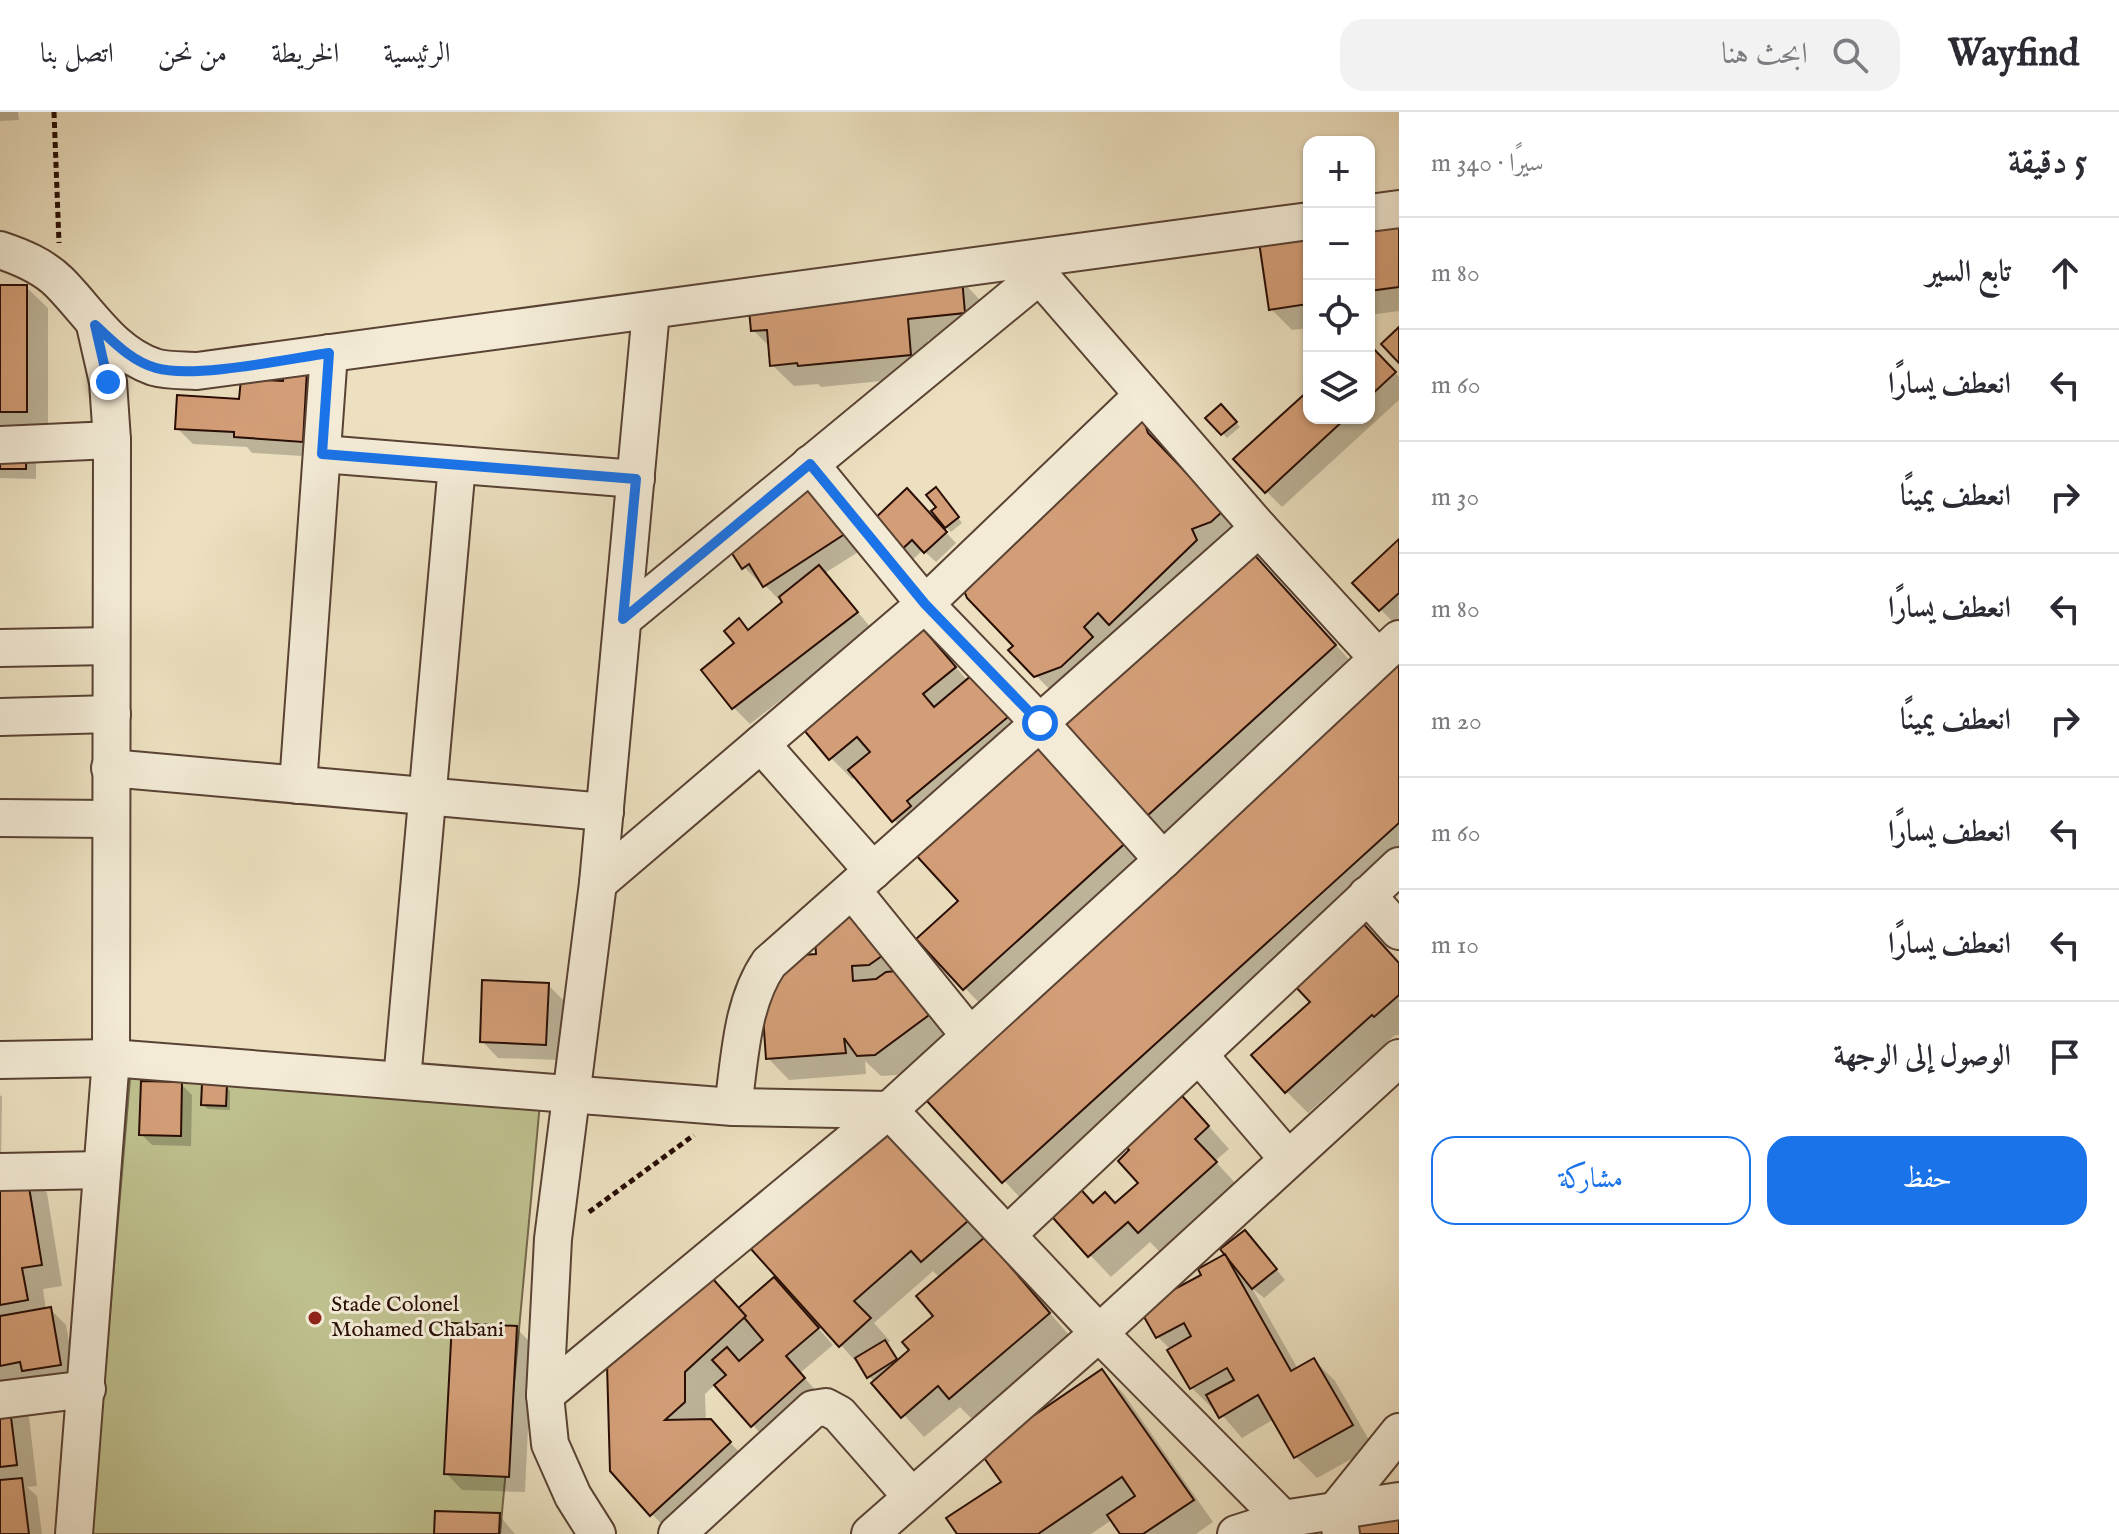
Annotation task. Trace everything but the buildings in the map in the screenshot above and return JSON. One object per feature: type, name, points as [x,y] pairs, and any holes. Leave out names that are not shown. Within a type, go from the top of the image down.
[{"type":"street","points":[[1375,212],[1399,209]]},
{"type":"street","points":[[0,250],[27,259],[58,280],[95,325],[129,356],[157,368],[197,371],[651,311],[1033,268],[1303,222]]},
{"type":"street","points":[[545,1395],[889,1110],[1163,860],[1388,648],[1259,528],[1033,268]]},
{"type":"street","points":[[623,619],[810,464],[1033,268]]},
{"type":"street","points":[[597,1534],[573,1496],[550,1444],[545,1395],[553,1239],[598,883],[651,311]]},
{"type":"street","points":[[74,1534],[111,1058],[112,440],[108,382],[95,325]]},
{"type":"street","points":[[298,785],[329,353]]},
{"type":"street","points":[[598,883],[925,604],[1143,395]]},
{"type":"street","points":[[0,445],[112,440]]},
{"type":"street","points":[[322,454],[636,479]]},
{"type":"street","points":[[810,464],[925,604],[1040,723],[1163,860]]},
{"type":"street","points":[[402,1080],[457,465]]},
{"type":"street","points":[[733,1107],[748,1008],[757,980],[769,963],[1259,528]]},
{"type":"street","points":[[0,648],[111,646]]},
{"type":"street","points":[[0,717],[112,714]]},
{"type":"street","points":[[761,744],[862,880],[970,1036]]},
{"type":"street","points":[[110,768],[605,812]]},
{"type":"street","points":[[0,818],[110,819]]},
{"type":"street","points":[[1007,1235],[1399,866]]},
{"type":"street","points":[[1367,895],[1399,931]]},
{"type":"street","points":[[1199,1055],[1288,1159]]},
{"type":"street","points":[[0,1060],[111,1058],[733,1107],[889,1110],[1099,1333],[1283,1519]]},
{"type":"street","points":[[870,1534],[1099,1333],[1399,1058]]},
{"type":"street","points":[[0,1172],[102,1170]]},
{"type":"street","points":[[0,1400],[87,1389]]},
{"type":"street","points":[[677,1534],[813,1409],[826,1407],[839,1414],[912,1497]]},
{"type":"street","points":[[1339,1521],[1399,1432]]},
{"type":"street","points":[[1236,1534],[1283,1519],[1339,1521],[1399,1501]]},
{"type":"path","points":[[54,112],[60,229],[58,280]]},
{"type":"path","points":[[553,1239],[694,1135]]},
{"type":"green space","name":"Stade Colonel Mohamed Chabani","points":[[131,1067],[540,1103],[500,1534],[91,1534]]},
{"type":"place","name":"Stade Colonel Mohamed Chabani","points":[[315,1318]]},
{"type":"route","points":[[108,382],[95,325],[129,356],[157,368],[197,371],[329,353],[322,454],[636,479],[623,619],[810,464],[925,604],[1040,723]]}]
